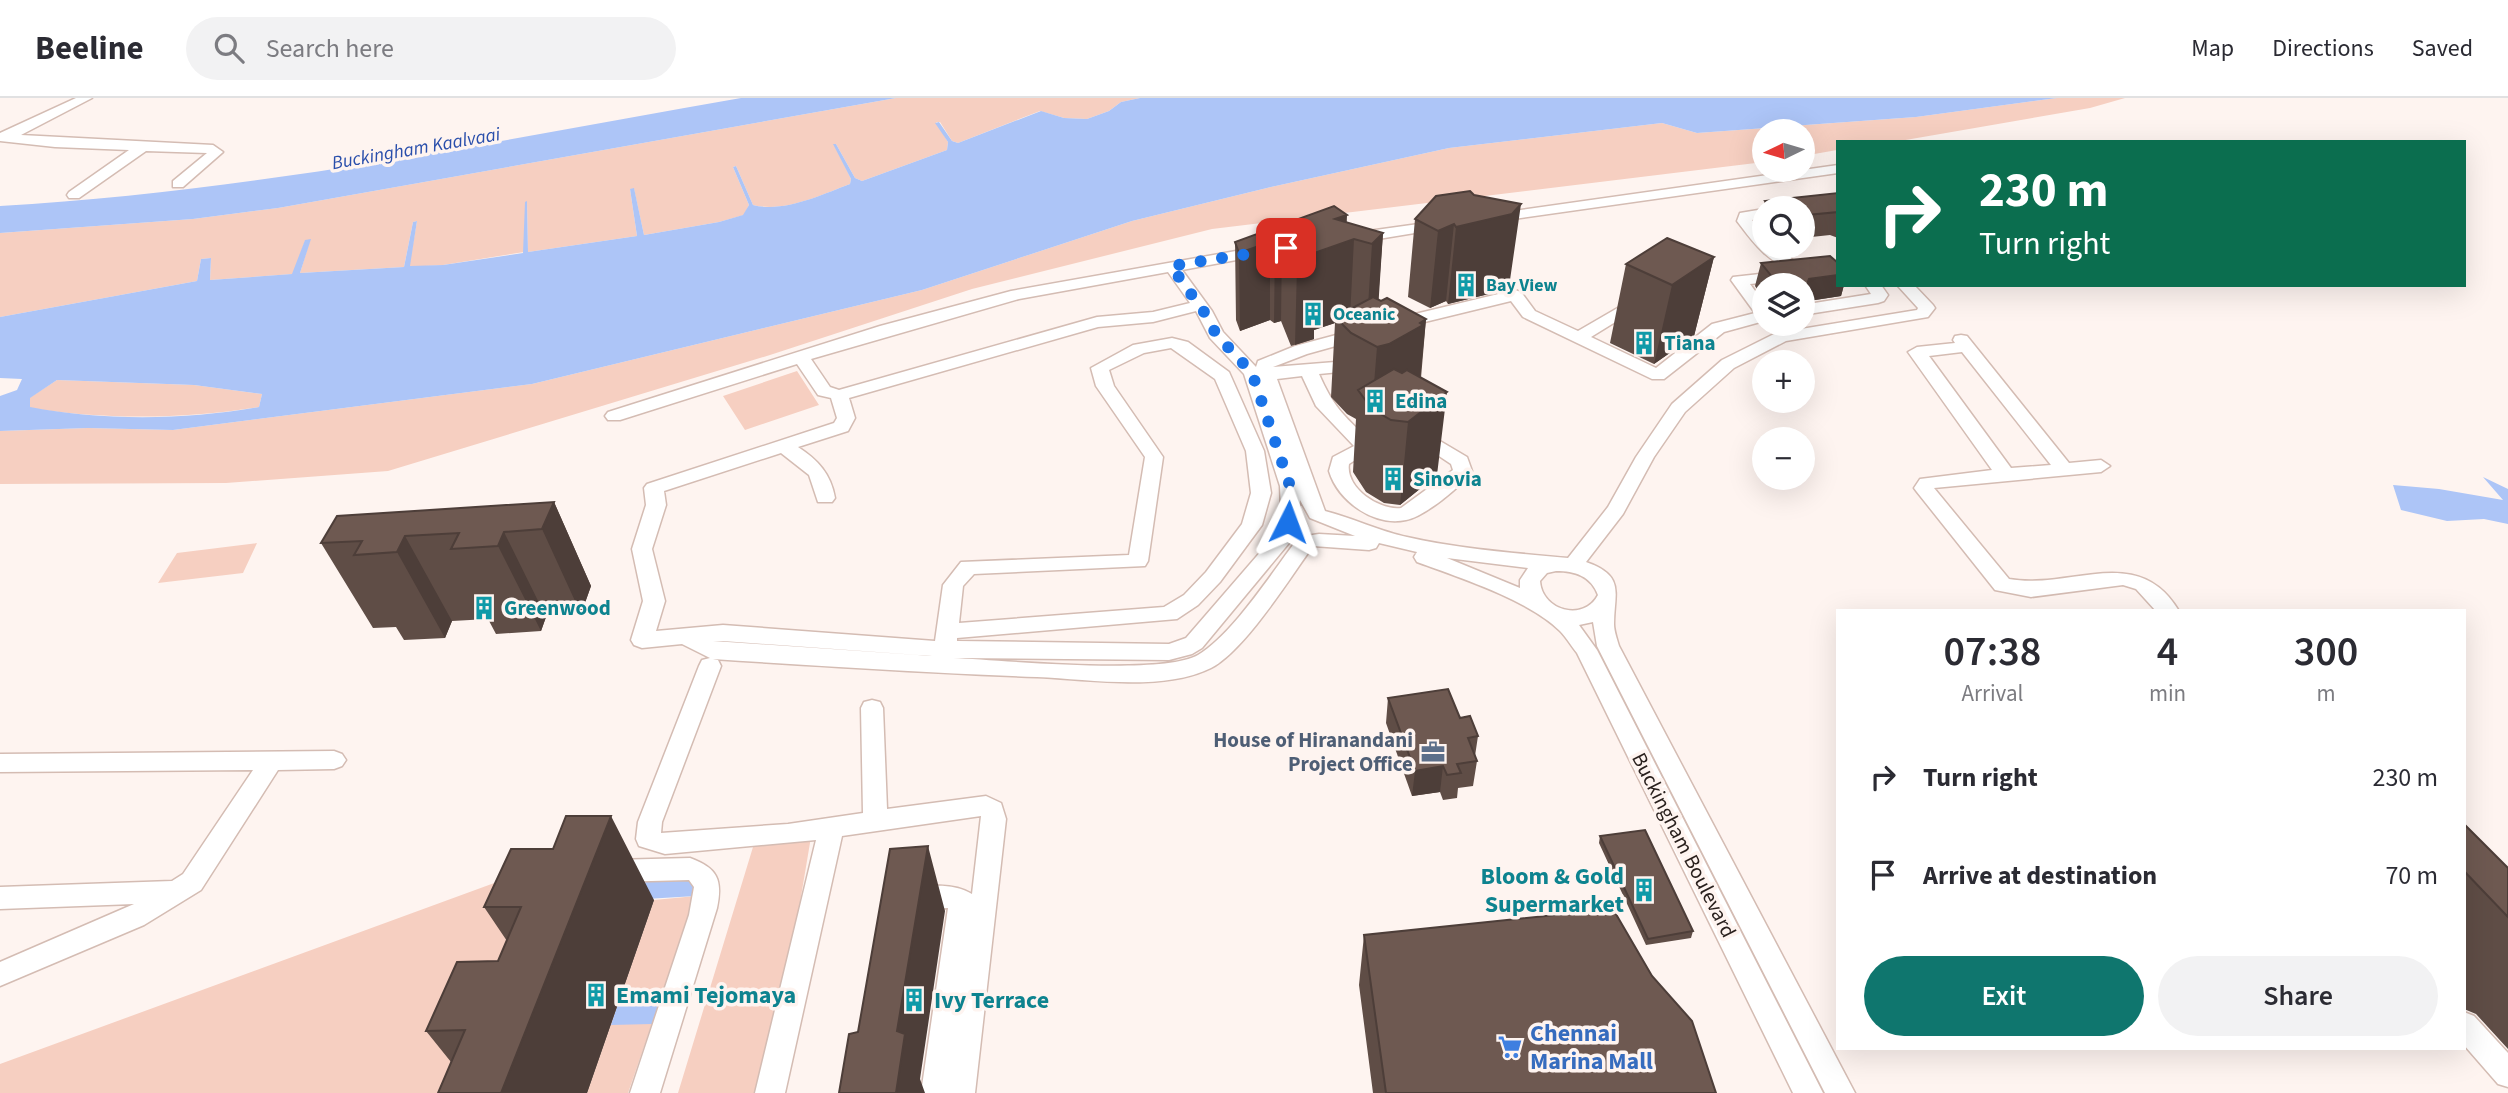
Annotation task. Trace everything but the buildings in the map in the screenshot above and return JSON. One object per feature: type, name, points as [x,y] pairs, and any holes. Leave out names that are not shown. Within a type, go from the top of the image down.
[{"type":"street","points":[[2,138],[86,98]]},
{"type":"street","points":[[2,138],[55,143],[213,149],[216,152],[178,184]]},
{"type":"street","points":[[74,195],[145,145]]},
{"type":"street","points":[[1484,219],[1832,170]]},
{"type":"street","points":[[1752,215],[1745,216],[1744,221],[1752,230]]},
{"type":"street","points":[[1334,241],[1457,223]]},
{"type":"street","points":[[614,416],[887,330],[991,301],[1171,266],[1282,248]]},
{"type":"street","points":[[1778,259],[1789,266],[1834,266]]},
{"type":"street","points":[[1171,266],[1202,308],[1216,334],[1241,358],[1262,372],[1309,371],[1362,365],[1376,367]]},
{"type":"street","points":[[1786,273],[1834,266]]},
{"type":"street","points":[[1752,278],[1739,280],[1752,298]]},
{"type":"street","points":[[1815,308],[1878,298],[1880,295],[1874,287]]},
{"type":"street","points":[[1815,327],[1922,314],[1927,308],[1907,287]]},
{"type":"street","points":[[1262,372],[1337,340],[1515,295],[1529,314],[1658,375],[1712,326],[1752,318]]},
{"type":"street","points":[[1579,337],[1650,295],[1661,300]]},
{"type":"street","points":[[805,363],[824,391],[839,395],[1097,322],[1153,317],[1202,308]]},
{"type":"street","points":[[1543,608],[1529,592],[1530,579],[1540,568],[1567,564],[1616,510],[1645,457],[1678,408],[1738,358],[1770,336]]},
{"type":"street","points":[[1172,343],[1182,346],[1223,376],[1255,451],[1261,493],[1252,526],[1213,577],[1191,600],[1168,614],[944,649],[953,585],[968,567],[1138,561],[1154,457],[1105,386],[1100,368],[1139,349],[1172,343]]},
{"type":"street","points":[[2005,474],[1917,352],[1963,344],[2063,468]]},
{"type":"street","points":[[1309,371],[1322,402],[1366,447]]},
{"type":"street","points":[[839,395],[846,418],[842,427],[654,488],[656,505],[642,550],[654,601],[642,640],[687,637],[712,651],[944,649],[1155,654],[1184,649],[1194,643],[1251,573],[1300,534],[1325,539],[1331,530],[1331,525],[1310,500],[1262,372]]},
{"type":"street","points":[[1262,372],[1300,534]]},
{"type":"street","points":[[1395,430],[1338,465],[1343,484],[1371,510],[1393,515],[1406,514],[1463,471],[1460,461],[1404,425],[1420,414]]},
{"type":"street","points":[[782,446],[803,458],[815,470],[824,482],[825,498]]},
{"type":"street","points":[[2101,466],[1937,481],[1927,483],[1924,488],[2002,585],[2031,590],[2123,578],[2143,584],[2167,609]]},
{"type":"street","points":[[944,649],[1102,672],[1187,667],[1213,656],[1273,584],[1300,534],[1303,513],[1321,515]]},
{"type":"street","name":"Buckingham Boulevard","points":[[1321,515],[1365,532],[1433,548],[1509,560],[1567,564],[1590,571],[1603,582],[1608,595],[1603,626],[1608,646],[1840,1093]]},
{"type":"street","name":"Buckingham Boulevard","points":[[1300,534],[1357,541],[1410,552],[1471,574],[1557,614],[1577,617],[1594,613],[1606,603]]},
{"type":"street","points":[[1251,573],[1273,584]]},
{"type":"street","name":"Buckingham Boulevard","points":[[1543,608],[1561,620],[1581,641],[1808,1093]]},
{"type":"street","points":[[710,666],[650,822],[648,839],[652,842],[665,844],[831,828],[981,806],[990,808],[994,814],[960,1093]]},
{"type":"street","points":[[872,708],[875,821]]},
{"type":"street","points":[[0,763],[270,763],[334,760]]},
{"type":"street","points":[[0,974],[135,917],[192,882],[270,763]]},
{"type":"street","points":[[770,1093],[831,828]]},
{"type":"street","points":[[584,871],[690,869],[699,871],[707,880],[708,893],[702,915],[645,1093]]},
{"type":"street","points":[[0,898],[177,892]]},
{"type":"street","points":[[892,913],[895,905],[905,900],[953,897],[962,900],[936,1093]]},
{"type":"street","points":[[1719,915],[1746,911]]},
{"type":"street","points":[[2466,1027],[2508,1074]]},
{"type":"shaded area","points":[[896,98],[1140,98],[1121,102],[1109,111],[1087,119],[1064,118],[1040,111],[958,143],[952,141],[940,122],[936,122],[948,142],[947,150],[862,181],[855,178],[834,144],[851,179],[850,184],[790,205],[753,205],[736,166],[733,167],[749,205],[744,215],[719,222],[644,235],[634,189],[630,189],[637,236],[528,252],[527,201],[524,252],[443,265],[409,267],[417,221],[413,222],[404,267],[300,273],[310,240],[305,241],[293,274],[210,280],[211,258],[201,259],[197,281],[0,317],[0,233],[193,219],[278,208]]},
{"type":"shaded area","points":[[2057,98],[2125,98],[2090,108],[1906,140],[1836,140],[1836,150],[1815,154],[1815,124],[1916,117]]},
{"type":"shaded area","points":[[1662,123],[1697,133],[1752,129],[1752,163],[1212,229],[972,289],[770,355],[388,471],[226,483],[0,484],[0,431],[88,428],[173,430],[532,384],[922,290],[1132,221],[1449,148]]},
{"type":"shaded area","points":[[797,371],[819,405],[745,430],[723,396]]},
{"type":"shaded area","points":[[57,380],[194,385],[262,394],[259,407],[174,416],[87,415],[30,408],[29,398]]},
{"type":"shaded area","points":[[257,543],[243,573],[158,583],[177,553]]},
{"type":"shaded area","points":[[812,831],[768,1093],[678,1093],[753,847]]},
{"type":"shaded area","points":[[530,870],[496,1093],[0,1093],[0,1064]]},
{"type":"shaded area","points":[[696,896],[628,1093],[587,1093],[654,900]]},
{"type":"water","points":[[741,98],[896,98],[278,208],[193,219],[0,233],[0,206],[93,199],[279,177]]},
{"type":"water","points":[[1140,98],[2057,98],[1916,117],[1815,124],[1815,119],[1752,119],[1752,129],[1697,133],[1662,123],[1449,148],[1132,221],[922,290],[532,384],[173,430],[88,428],[0,431],[0,396],[17,390],[22,379],[0,378],[0,317],[197,281],[201,259],[211,258],[210,280],[292,274],[305,240],[311,239],[300,273],[404,267],[413,222],[417,221],[410,266],[443,265],[523,253],[527,201],[528,252],[637,236],[630,189],[634,188],[644,235],[719,222],[743,215],[749,205],[733,167],[736,166],[753,205],[777,207],[814,198],[850,184],[851,179],[833,144],[836,144],[855,178],[862,181],[947,150],[948,142],[935,123],[939,122],[952,141],[958,143],[1041,111],[1064,118],[1087,119],[1109,111],[1121,102]],"holes":[[[57,380],[194,385],[262,394],[259,407],[174,416],[115,417],[30,407],[30,398]]]},
{"type":"water","points":[[2483,477],[2508,489],[2508,524],[2484,519],[2447,521],[2401,510],[2393,485],[2439,489],[2503,500]]},
{"type":"water","points":[[584,871],[702,874],[696,896],[612,901]]},
{"type":"water","points":[[661,997],[652,1024],[611,1025],[619,1000]]},
{"type":"place","name":"Bay View","points":[[1466,285]]},
{"type":"place","name":"Oceanic","points":[[1313,314]]},
{"type":"place","name":"Tiana","points":[[1644,343]]},
{"type":"place","name":"Edina","points":[[1375,401]]},
{"type":"place","name":"Sinovia","points":[[1393,479]]},
{"type":"place","name":"Greenwood","points":[[484,608]]},
{"type":"place","name":"House of Hiranandani Project Office","points":[[1433,752]]},
{"type":"place","name":"Bloom & Gold Supermarket","points":[[1644,890]]},
{"type":"place","name":"Emami Tejomaya","points":[[596,995]]},
{"type":"place","name":"Ivy Terrace","points":[[914,1000]]},
{"type":"place","name":"Chennai Marina Mall","points":[[1510,1047]]},
{"type":"route","points":[[1286,248],[1171,266],[1204,312],[1209,325],[1252,373],[1290,486],[1292,509],[1288,522]]},
{"type":"water label","name":"Buckingham Kaalvaai","points":[[416,149]]}]
